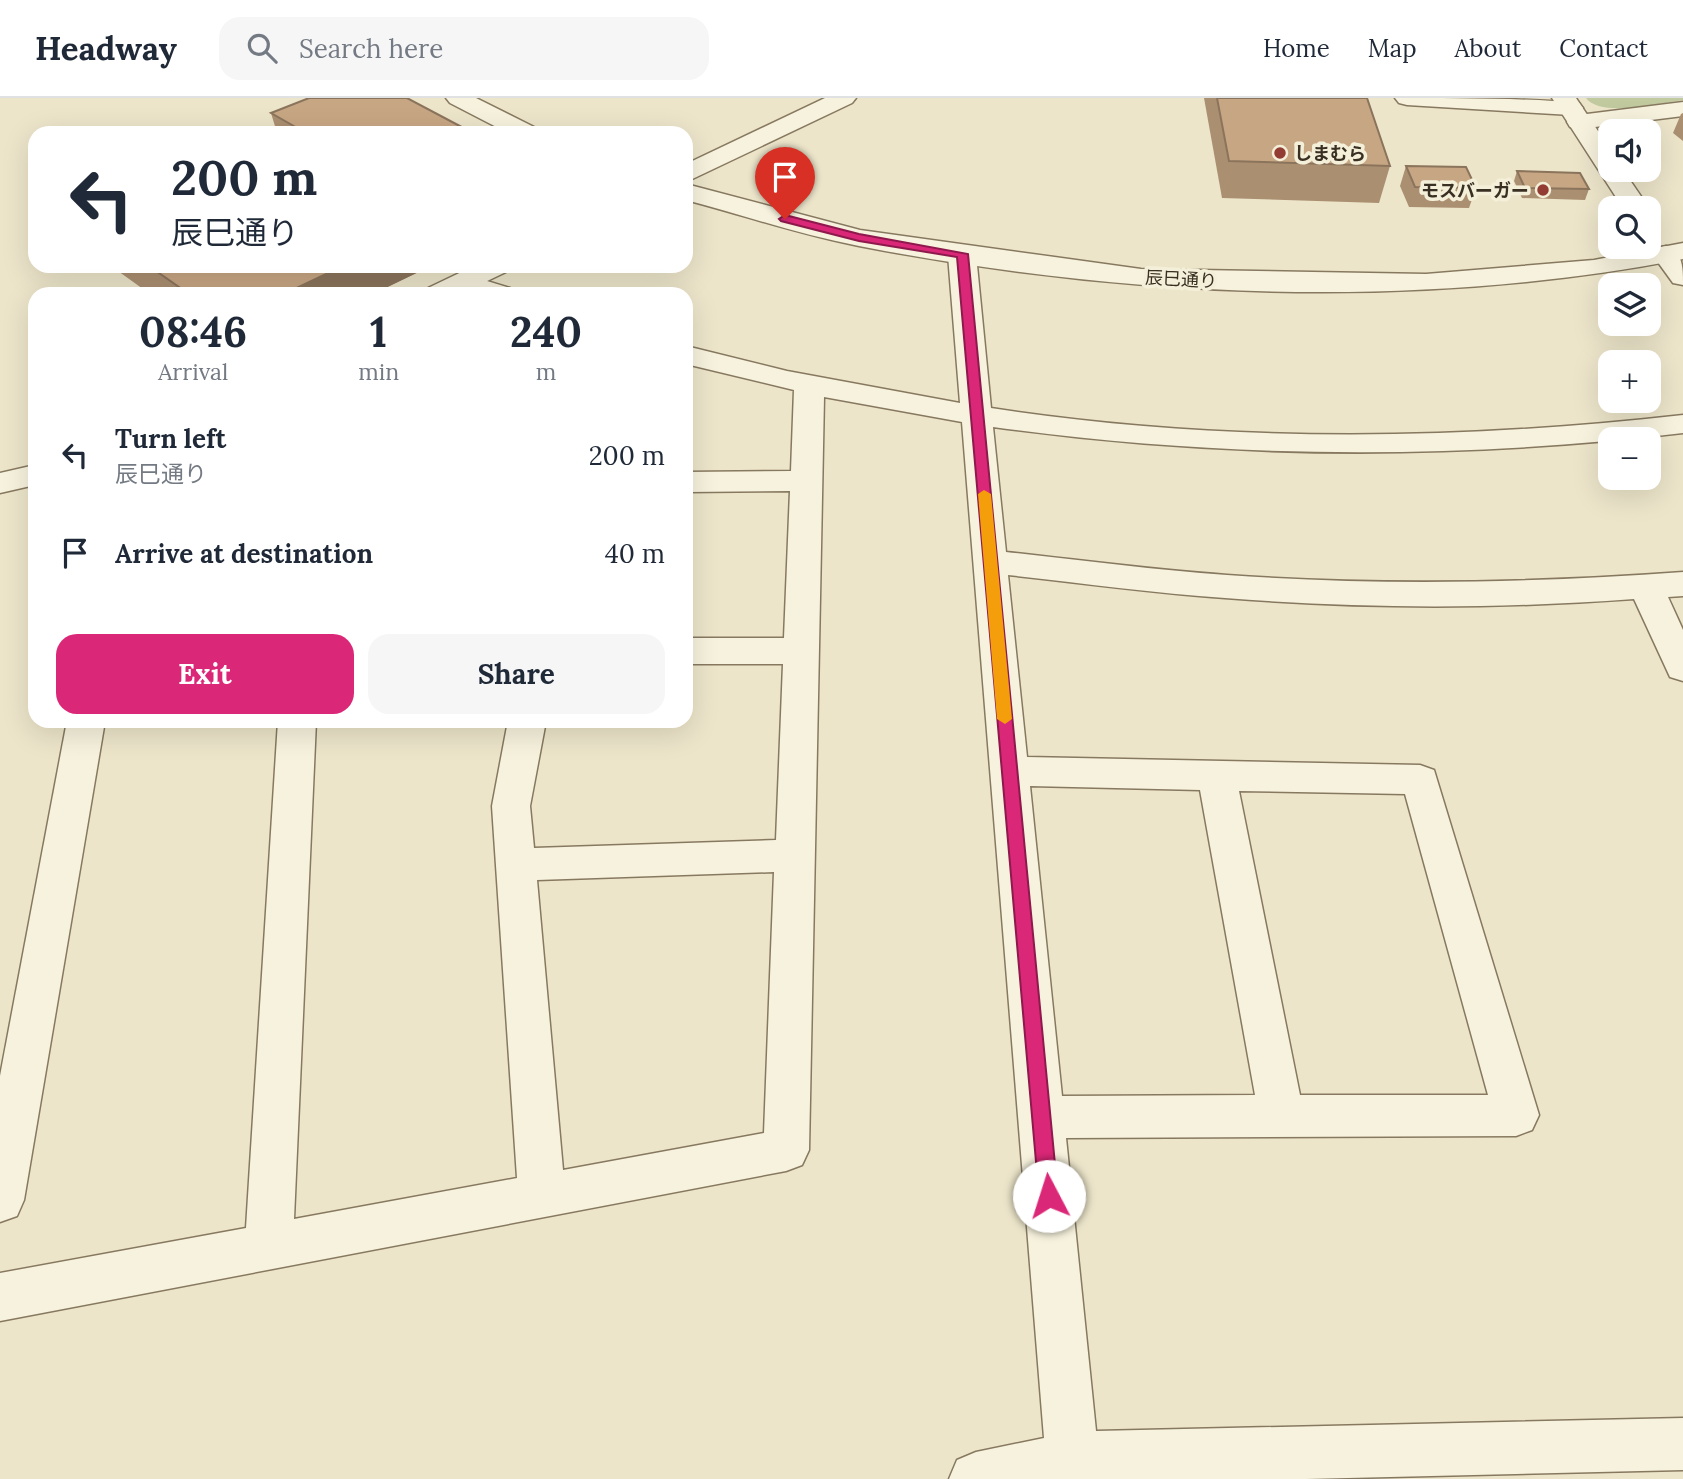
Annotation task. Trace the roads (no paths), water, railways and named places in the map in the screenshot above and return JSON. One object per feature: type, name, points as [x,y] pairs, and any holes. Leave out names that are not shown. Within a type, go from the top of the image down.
[{"type":"street","points":[[458,98],[513,126]]},
{"type":"street","points":[[693,171],[844,98]]},
{"type":"street","points":[[1407,98],[1571,109],[1683,109]]},
{"type":"street","points":[[1571,109],[1598,150]]},
{"type":"street","name":"辰巳通り","points":[[693,194],[859,237],[962,254],[1141,277],[1336,284],[1494,279],[1594,268],[1675,252]]},
{"type":"street","points":[[1661,239],[1675,252],[1683,277]]},
{"type":"street","points":[[962,254],[1073,1468]]},
{"type":"street","points":[[453,287],[482,273]]},
{"type":"street","points":[[464,282],[479,287]]},
{"type":"street","points":[[693,357],[809,385],[977,415],[1210,438],[1338,442],[1525,440],[1683,424]]},
{"type":"street","points":[[0,1297],[786,1150],[809,385]]},
{"type":"street","points":[[0,483],[28,477]]},
{"type":"street","points":[[693,482],[806,481]]},
{"type":"street","points":[[990,562],[1226,587],[1349,592],[1543,593],[1683,584]]},
{"type":"street","points":[[1646,587],[1683,668]]},
{"type":"street","points":[[693,651],[801,651]]},
{"type":"street","points":[[0,1200],[85,728]]},
{"type":"street","points":[[269,1247],[297,728]]},
{"type":"street","points":[[526,728],[511,806],[542,1195]]},
{"type":"street","points":[[1009,771],[1420,780],[1516,1115],[1041,1117]]},
{"type":"street","points":[[1217,776],[1281,1115]]},
{"type":"street","points":[[516,865],[796,855]]},
{"type":"street","points":[[976,1479],[1073,1468],[1683,1444]]},
{"type":"place","name":"しまむら","points":[[1280,153]]},
{"type":"place","name":"モスバーガー","points":[[1543,190]]}]
